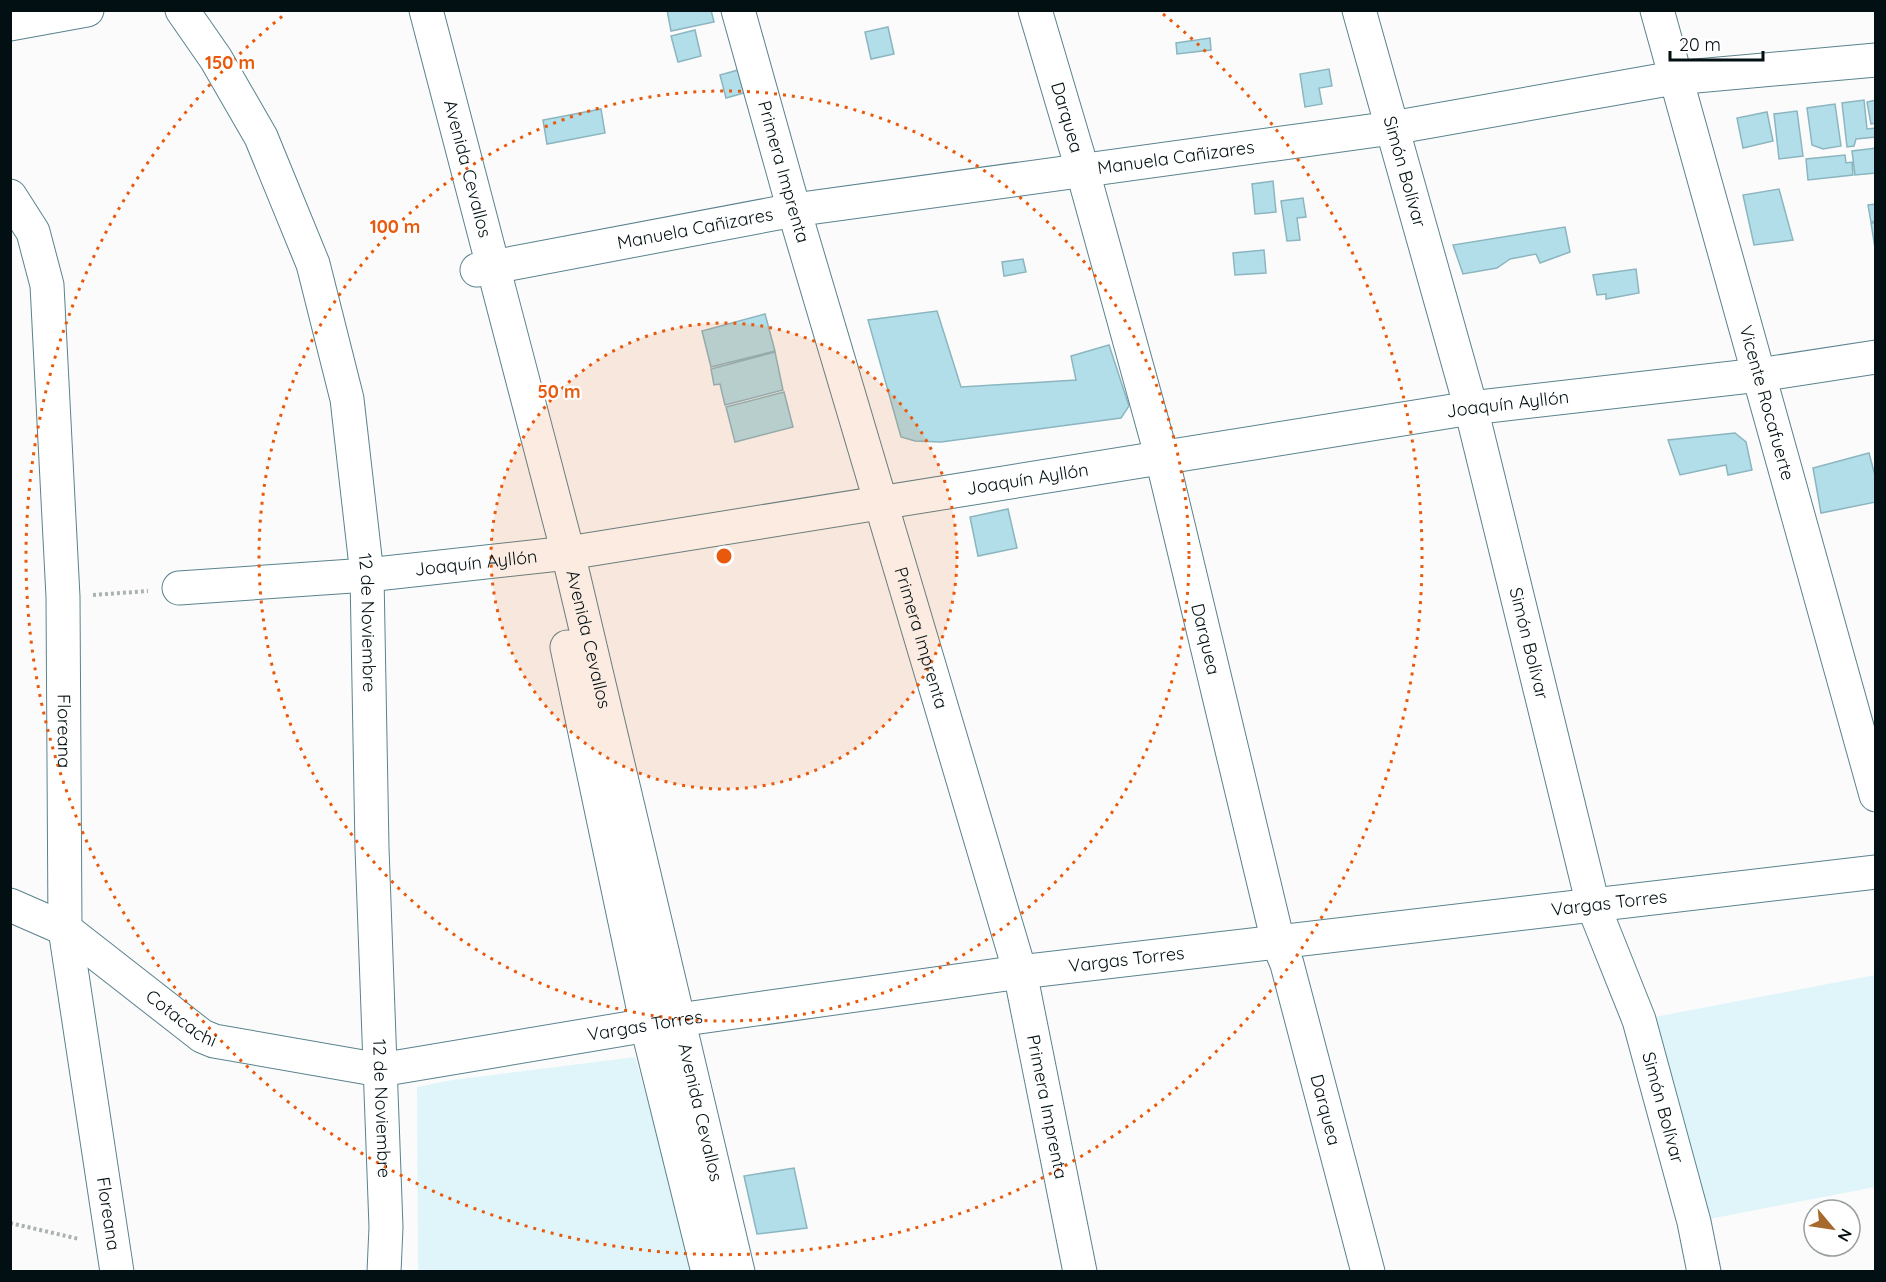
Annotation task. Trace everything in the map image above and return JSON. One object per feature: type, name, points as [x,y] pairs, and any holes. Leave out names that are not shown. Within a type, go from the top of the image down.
[{"type":"street","points":[[10,24],[87,10]]},
{"type":"street","name":"12 de Noviembre","points":[[182,10],[216,59],[261,137],[313,264],[347,399],[367,575],[380,1070],[387,1227],[384,1272]]},
{"type":"street","name":"Avenida Cevallos","points":[[408,10],[485,269]]},
{"type":"street","name":"Avenida Cevallos","points":[[426,10],[485,269],[558,555],[663,1023],[708,1272]]},
{"type":"street","name":"Primera Imprenta","points":[[738,10],[794,210],[1020,972],[1080,1272]]},
{"type":"street","name":"Darquea","points":[[1035,10],[1083,172],[1162,458],[1278,942],[1287,964],[1368,1272]]},
{"type":"street","name":"Simón Bolívar","points":[[1359,10],[1471,408],[1593,905],[1639,1020],[1694,1222],[1704,1272]]},
{"type":"street","name":"Vicente Rocafuerte","points":[[1657,10],[1674,78],[1875,795]]},
{"type":"street","name":"Manuela Cañizares","points":[[485,269],[794,210],[1392,128],[1674,78],[1875,60]]},
{"type":"street","name":"Floreana","points":[[10,196],[33,232],[47,285],[63,597],[66,929],[116,1260]]},
{"type":"street","name":"Joaquín Ayllón","points":[[179,588],[367,575],[558,555],[1471,408],[1759,375],[1875,357]]},
{"type":"street","name":"Vargas Torres","points":[[380,1070],[663,1023],[1020,972],[1875,872]]},
{"type":"street","name":"Cotacachi","points":[[10,905],[66,929],[202,1036],[214,1041],[380,1070]]},
{"type":"street","name":"Avenida Cevallos","points":[[663,1023],[738,1272]]},
{"type":"path","points":[[63,597],[179,588]]},
{"type":"path","points":[[10,1223],[116,1260]]},
{"type":"shaded area","points":[[1875,975],[1875,1187],[1818,1198],[1802,1198],[1802,1201],[1694,1222],[1639,1020]]},
{"type":"shaded area","points":[[635,1057],[696,1271],[418,1271],[417,1087],[452,1080]]},
{"type":"building","points":[[667,10],[711,10],[714,22],[671,31]]},
{"type":"building","points":[[888,27],[894,54],[871,59],[865,32]]},
{"type":"building","points":[[695,30],[701,56],[678,62],[671,36]]},
{"type":"building","points":[[1210,38],[1211,50],[1177,54],[1176,43]]},
{"type":"building","points":[[1329,69],[1332,86],[1319,88],[1322,104],[1305,107],[1300,74]]},
{"type":"building","points":[[738,70],[744,93],[726,98],[720,75]]},
{"type":"building","points":[[1864,100],[1867,129],[1876,128],[1876,137],[1856,139],[1854,146],[1847,147],[1842,103]]},
{"type":"building","points":[[1876,100],[1876,123],[1871,124],[1867,102]]},
{"type":"building","points":[[1835,104],[1841,146],[1823,149],[1812,145],[1807,108]]},
{"type":"building","points":[[601,109],[605,133],[547,144],[543,120]]},
{"type":"building","points":[[1797,111],[1803,156],[1779,159],[1774,114]]},
{"type":"building","points":[[1767,112],[1773,141],[1743,148],[1737,118]]},
{"type":"building","points":[[1876,148],[1876,173],[1855,175],[1852,151]]},
{"type":"building","points":[[1845,155],[1846,163],[1852,162],[1853,175],[1808,180],[1806,159]]},
{"type":"building","points":[[1273,181],[1276,212],[1255,214],[1252,184]]},
{"type":"building","points":[[1779,189],[1793,240],[1754,245],[1743,195]]},
{"type":"building","points":[[1303,198],[1306,217],[1297,218],[1300,240],[1287,241],[1281,201]]},
{"type":"building","points":[[1876,204],[1876,221],[1871,222],[1868,205]]},
{"type":"building","points":[[1871,223],[1876,223],[1876,248],[1875,248]]},
{"type":"building","points":[[1565,227],[1570,252],[1540,263],[1536,254],[1510,259],[1497,268],[1463,274],[1453,245]]},
{"type":"building","points":[[1264,250],[1266,273],[1235,275],[1233,253]]},
{"type":"building","points":[[1023,259],[1026,272],[1004,276],[1002,262]]},
{"type":"building","points":[[1636,269],[1639,293],[1606,299],[1606,294],[1597,295],[1593,275]]},
{"type":"building","points":[[937,311],[961,387],[1076,380],[1071,356],[1109,345],[1129,406],[1121,418],[941,442],[915,441],[901,437],[868,320]]},
{"type":"building","points":[[765,314],[775,351],[711,367],[702,331]]},
{"type":"building","points":[[775,352],[783,390],[725,405],[720,384],[714,385],[711,369]]},
{"type":"building","points":[[784,392],[793,427],[735,442],[726,407]]},
{"type":"building","points":[[1735,433],[1746,442],[1752,470],[1728,475],[1726,465],[1680,475],[1668,440]]},
{"type":"building","points":[[1869,453],[1876,479],[1876,502],[1821,513],[1813,468]]},
{"type":"building","points":[[1008,509],[1017,548],[978,556],[970,517]]},
{"type":"building","points":[[794,1168],[807,1228],[757,1234],[744,1176]]}]
